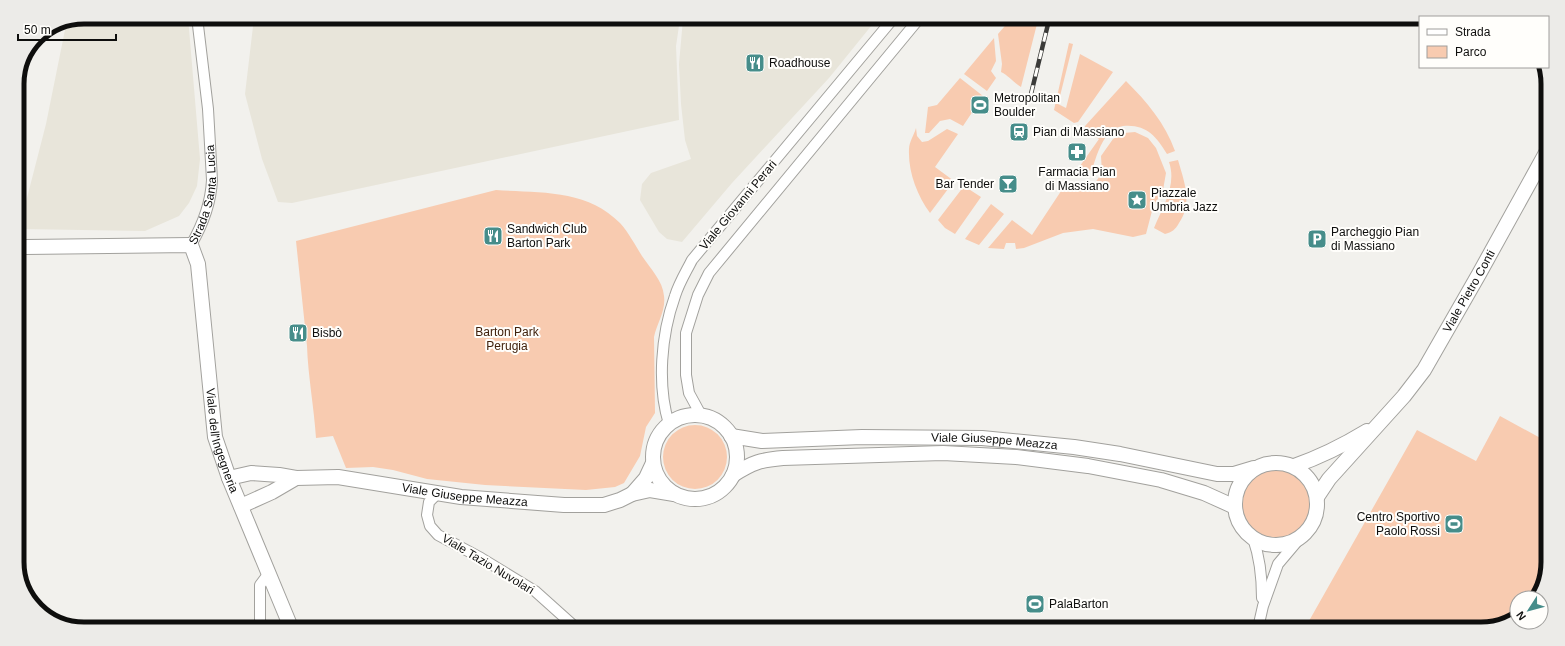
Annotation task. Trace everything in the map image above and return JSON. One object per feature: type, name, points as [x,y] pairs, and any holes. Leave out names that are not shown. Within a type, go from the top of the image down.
[{"type":"street","name":"Strada Santa Lucia","points":[[24,246],[191,245],[199,231],[212,190],[208,109],[198,24]]},
{"type":"street","name":"Viale Giovanni Perari","points":[[669,424],[664,408],[663,372],[665,338],[674,297],[692,260],[889,24]]},
{"type":"street","name":"Viale Giovanni Perari","points":[[701,416],[689,393],[686,375],[686,333],[698,295],[708,273],[915,24]]},
{"type":"street","name":"Viale Pietro Conti","points":[[1317,497],[1329,479],[1380,424],[1412,387],[1424,370],[1480,274],[1541,162]]},
{"type":"street","name":"Viale dell'Ingegneria","points":[[191,245],[198,264],[215,437],[229,478],[289,622]]},
{"type":"street","points":[[690,415],[701,416],[713,419],[724,426],[731,436],[736,449],[737,462],[733,475],[726,486],[714,495],[701,499],[687,499],[674,494],[664,486],[657,475],[653,463],[653,452],[661,432],[669,424],[679,418],[690,415]]},
{"type":"street","name":"Viale Pietro Conti","points":[[1294,466],[1313,460],[1342,446],[1380,424]]},
{"type":"street","name":"Viale Giuseppe Meazza","points":[[731,436],[746,440],[762,441],[862,437],[982,438],[1074,446],[1217,474],[1234,474],[1254,468]]},
{"type":"street","name":"Viale Giuseppe Meazza","points":[[733,475],[748,465],[762,460],[783,458],[943,453],[1016,457],[1088,466],[1161,480],[1204,493],[1235,507]]},
{"type":"street","name":"Viale Pietro Conti","points":[[1254,468],[1267,463],[1281,462],[1294,466],[1305,474],[1313,484],[1317,497],[1318,509],[1308,530],[1278,564],[1262,606]]},
{"type":"street","name":"Viale Giuseppe Meazza","points":[[632,494],[646,478],[653,463]]},
{"type":"street","points":[[1235,507],[1239,485],[1245,476],[1254,468]]},
{"type":"street","name":"Viale Giuseppe Meazza","points":[[229,478],[251,473],[296,478],[338,477],[461,497],[580,505],[604,505],[632,494],[650,490],[674,494]]},
{"type":"street","name":"Viale Giuseppe Meazza","points":[[241,506],[272,492],[296,478]]},
{"type":"street","name":"Viale Tazio Nuvolari","points":[[438,493],[429,502],[427,515],[430,526],[438,535],[481,558],[535,591],[570,622]]},
{"type":"street","name":"Viale Pietro Conti","points":[[1235,507],[1238,519],[1244,529],[1253,538],[1258,554],[1262,574],[1262,606],[1259,622]]},
{"type":"street","points":[[1253,538],[1264,543],[1276,545],[1288,543],[1300,538]]},
{"type":"street","points":[[260,622],[260,585],[269,573]]},
{"type":"shaded area","points":[[84,24],[189,24],[200,159],[197,186],[189,203],[179,216],[145,231],[24,229],[24,210],[46,124],[66,27]]},
{"type":"shaded area","points":[[253,24],[679,24],[676,46],[679,120],[292,203],[278,202],[262,159],[245,94]]},
{"type":"shaded area","points":[[683,24],[873,24],[829,78],[732,183],[682,242],[667,239],[659,232],[640,200],[642,184],[651,173],[691,159],[685,140],[679,64]]},
{"type":"green space","points":[[1007,24],[1037,24],[1021,87],[1001,72],[1002,64],[998,34]]},
{"type":"green space","points":[[994,38],[996,61],[991,71],[996,78],[987,91],[964,74]]},
{"type":"green space","points":[[1069,43],[1073,44],[1058,104],[1066,108],[1080,54],[1113,72],[1078,122],[1074,123],[1054,110]]},
{"type":"green space","points":[[960,78],[983,96],[963,126],[950,119],[940,121],[929,133],[925,133],[928,107],[937,105]]},
{"type":"green space","points":[[1126,81],[1155,113],[1166,131],[1175,151],[1167,154],[1150,132],[1144,129],[1123,126],[1112,130],[1103,141],[1092,170],[1075,173],[1099,139],[1085,131],[1085,126]]},
{"type":"green space","points":[[916,128],[917,136],[922,142],[928,141],[947,129],[958,134],[935,167],[954,181],[930,213],[917,191],[910,166],[909,146]]},
{"type":"green space","points":[[1135,132],[1148,138],[1156,148],[1166,173],[1163,190],[1153,207],[1146,234],[1133,237],[1093,229],[1063,233],[1024,248],[1016,249],[1015,243],[1006,243],[1004,249],[988,248],[1012,220],[1032,235],[1067,182],[1071,189],[1092,187],[1102,173],[1101,156],[1113,139],[1124,133]]},
{"type":"green space","points":[[1178,160],[1185,184],[1186,208],[1176,227],[1165,234],[1154,228],[1165,204],[1170,187],[1171,171],[1169,162]]},
{"type":"green space","points":[[964,186],[981,197],[955,234],[945,228],[938,220]]},
{"type":"green space","name":"Barton Park Perugia","points":[[496,190],[546,193],[578,198],[607,212],[620,223],[626,231],[656,275],[661,285],[664,296],[664,307],[654,337],[655,413],[646,427],[640,456],[624,483],[615,487],[586,490],[485,485],[427,479],[393,470],[373,467],[346,468],[333,436],[316,438],[296,241]]},
{"type":"green space","points":[[991,204],[1004,214],[979,245],[965,239]]},
{"type":"green space","name":"Centro Sportivo Paolo Rossi","points":[[1500,416],[1541,438],[1541,562],[1540,574],[1534,590],[1509,590],[1509,615],[1497,620],[1481,622],[1308,622],[1417,430],[1476,461]]},
{"type":"green space","points":[[689,425],[701,425],[718,434],[725,445],[727,457],[725,469],[718,480],[701,489],[689,489],[677,484],[668,475],[663,463],[663,451],[668,439],[677,430]]},
{"type":"green space","points":[[1276,470],[1289,473],[1300,480],[1307,491],[1310,504],[1307,517],[1300,528],[1289,535],[1276,538],[1263,535],[1252,528],[1245,517],[1242,504],[1245,491],[1252,480],[1263,473]]},
{"type":"railway","points":[[1031,94],[1048,24]]},
{"type":"place","name":"Roadhouse","points":[[755,63]]},
{"type":"place","name":"Metropolitan Boulder","points":[[980,105]]},
{"type":"place","name":"Pian di Massiano","points":[[1019,132]]},
{"type":"place","name":"Farmacia Pian di Massiano","points":[[1077,152]]},
{"type":"place","name":"Bar Tender","points":[[1008,184]]},
{"type":"place","name":"Piazzale Umbria Jazz","points":[[1137,200]]},
{"type":"place","name":"Sandwich Club Barton Park","points":[[493,236]]},
{"type":"place","name":"Parcheggio Pian di Massiano","points":[[1317,239]]},
{"type":"place","name":"Bisbò","points":[[298,333]]},
{"type":"place","name":"Centro Sportivo Paolo Rossi","points":[[1454,524]]},
{"type":"place","name":"PalaBarton","points":[[1035,604]]}]
